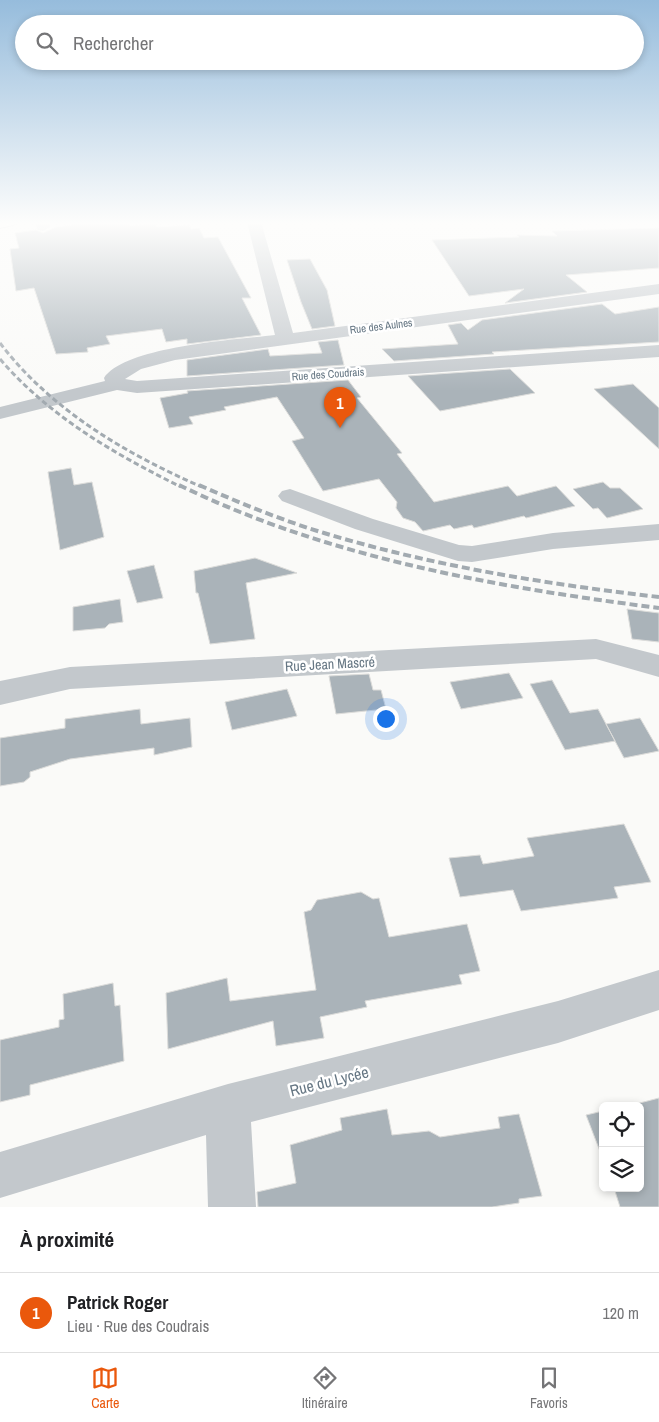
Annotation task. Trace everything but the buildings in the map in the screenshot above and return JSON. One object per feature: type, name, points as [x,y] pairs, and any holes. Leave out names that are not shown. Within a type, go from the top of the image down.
[{"type":"street","points":[[269,278],[285,339]]},
{"type":"street","name":"Rue des Aulnes","points":[[117,384],[114,378],[119,372],[151,360],[175,354],[659,289]]},
{"type":"street","name":"Rue des Coudrais","points":[[0,413],[117,384],[137,387],[659,351]]},
{"type":"street","points":[[290,496],[364,524],[458,553],[472,554],[552,541],[659,532]]},
{"type":"street","name":"Rue Jean Mascré","points":[[0,693],[70,678],[596,649],[659,666]]},
{"type":"street","name":"Rue du Lycée","points":[[0,1175],[228,1106],[558,1022],[659,990]]},
{"type":"street","points":[[228,1106],[232,1207]]},
{"type":"railway","points":[[0,343],[42,389],[92,428],[118,445],[202,487]]},
{"type":"railway","points":[[0,359],[19,380],[61,416],[107,447],[181,487]]},
{"type":"railway","points":[[179,485],[236,510],[294,532],[414,566],[536,590],[659,608]]},
{"type":"railway","points":[[199,485],[308,528],[406,555],[532,580],[659,597]]},
{"type":"place","name":"Patrick Roger","points":[[340,428]]}]
